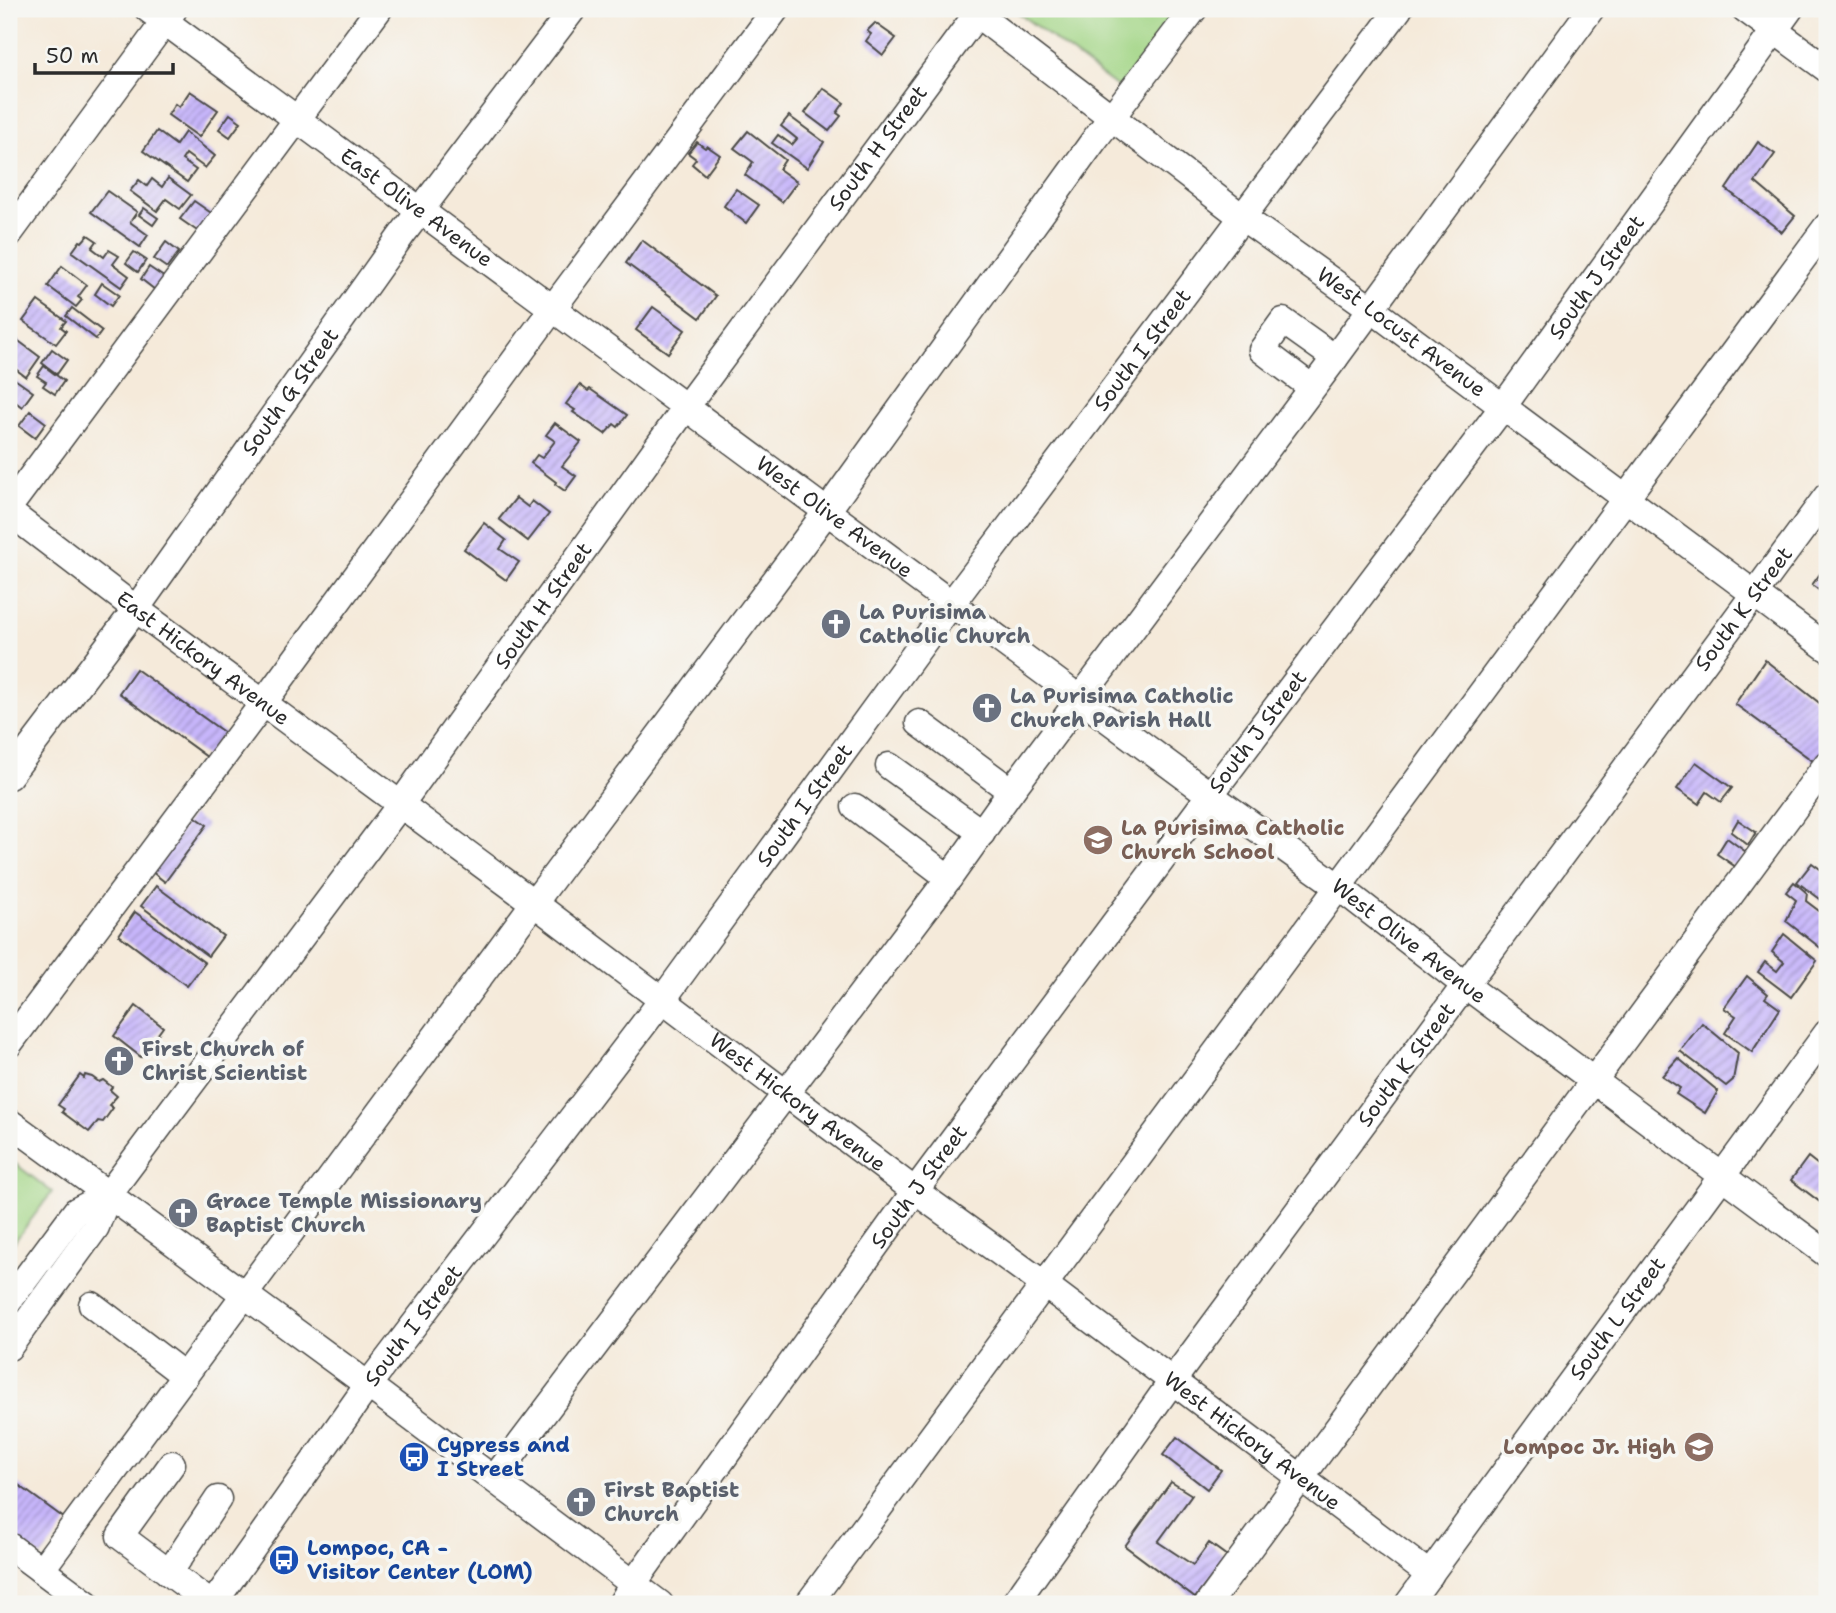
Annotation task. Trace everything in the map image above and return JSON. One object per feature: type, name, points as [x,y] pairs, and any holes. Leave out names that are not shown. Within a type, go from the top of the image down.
[{"type":"street","points":[[9,509],[379,9]]},
{"type":"street","name":"South G Street","points":[[9,776],[136,609],[421,209],[573,9]]},
{"type":"street","points":[[9,1044],[776,9]]},
{"type":"street","points":[[41,1570],[827,511],[1112,117],[1194,9]]},
{"type":"street","name":"South I Street","points":[[212,1604],[368,1385],[663,999],[952,603],[1399,9]]},
{"type":"street","points":[[494,1479],[949,878],[1591,9]]},
{"type":"street","points":[[1745,9],[1827,69]]},
{"type":"street","name":"South J Street","points":[[627,1594],[915,1191],[1502,408],[1790,9]]},
{"type":"street","name":"West Locust Avenue","points":[[973,11],[1242,216],[1827,648]]},
{"type":"street","name":"South H Street","points":[[9,1347],[96,1227],[107,1195],[400,805],[973,11]]},
{"type":"street","points":[[9,234],[162,13]]},
{"type":"street","name":"East Olive Avenue","points":[[162,13],[297,119],[686,407]]},
{"type":"street","points":[[807,1604],[1827,226]]},
{"type":"street","points":[[1311,387],[1262,350],[1283,321],[1335,358]]},
{"type":"street","name":"West Olive Avenue","points":[[686,407],[1210,795],[1339,887],[1465,985],[1827,1254]]},
{"type":"street","name":"South K Street","points":[[1014,1604],[1172,1380],[1827,496]]},
{"type":"street","name":"East Hickory Avenue","points":[[9,509],[136,609],[400,805]]},
{"type":"street","points":[[919,723],[1011,791]]},
{"type":"street","points":[[1208,1604],[1827,764]]},
{"type":"street","points":[[889,766],[982,833]]},
{"type":"street","name":"West Hickory Avenue","points":[[400,805],[1430,1575]]},
{"type":"street","points":[[855,807],[949,878]]},
{"type":"street","name":"South L Street","points":[[1408,1604],[1827,1033]]},
{"type":"street","points":[[9,1122],[494,1479],[627,1594],[660,1604]]},
{"type":"street","name":"South H Street","points":[[9,1301],[76,1211],[107,1195]]},
{"type":"street","points":[[92,1305],[185,1376]]},
{"type":"street","points":[[172,1464],[120,1536],[212,1604]]},
{"type":"street","points":[[169,1573],[218,1499]]},
{"type":"street","points":[[9,1546],[87,1604]]},
{"type":"green space","points":[[1013,9],[1184,9],[1123,91]]},
{"type":"green space","points":[[9,1159],[52,1192],[9,1249]]},
{"type":"building","points":[[875,23],[896,38],[883,55],[866,41],[871,34],[867,31]]},
{"type":"building","points":[[823,88],[844,103],[837,113],[841,116],[829,131],[805,113]]},
{"type":"building","points":[[190,91],[218,110],[199,137],[168,115],[175,104],[179,107]]},
{"type":"building","points":[[230,114],[241,122],[230,137],[219,129]]},
{"type":"building","points":[[789,116],[824,142],[807,168],[772,143],[778,135],[792,145],[797,139],[781,126]]},
{"type":"building","points":[[157,131],[176,145],[185,132],[215,156],[205,168],[186,154],[182,160],[196,170],[187,182],[143,151]]},
{"type":"building","points":[[748,131],[785,160],[779,169],[797,182],[782,202],[745,175],[753,162],[734,148]]},
{"type":"building","points":[[697,142],[720,155],[705,175],[692,164],[696,159],[688,153]]},
{"type":"building","points":[[1758,142],[1775,154],[1755,182],[1795,216],[1782,232],[1726,189]]},
{"type":"building","points":[[168,178],[191,195],[180,209],[166,199],[157,211],[130,191],[139,180],[147,186],[152,179],[162,187]]},
{"type":"building","points":[[736,189],[759,205],[746,223],[724,206]]},
{"type":"building","points":[[107,191],[137,212],[130,222],[148,235],[140,247],[91,212]]},
{"type":"building","points":[[194,201],[214,215],[200,233],[180,219]]},
{"type":"building","points":[[144,208],[158,218],[153,225],[139,215]]},
{"type":"building","points":[[88,235],[97,241],[92,248],[104,257],[109,250],[119,256],[113,264],[129,276],[121,287],[72,252]]},
{"type":"building","points":[[642,240],[716,296],[700,318],[626,263]]},
{"type":"building","points":[[166,242],[179,252],[167,268],[154,259]]},
{"type":"building","points":[[134,252],[146,260],[138,272],[126,263]]},
{"type":"building","points":[[62,266],[87,285],[78,297],[82,300],[76,307],[48,286]]},
{"type":"building","points":[[149,267],[168,280],[159,293],[141,279]]},
{"type":"building","points":[[102,283],[119,295],[111,306],[95,294]]},
{"type":"building","points":[[38,301],[66,321],[61,327],[66,331],[56,344],[23,321]]},
{"type":"building","points":[[653,307],[685,330],[668,353],[636,330]]},
{"type":"building","points":[[72,308],[102,331],[96,339],[66,316]]},
{"type":"building","points":[[12,336],[40,357],[26,377],[9,364],[9,340]]},
{"type":"building","points":[[52,349],[67,360],[57,374],[42,363]]},
{"type":"building","points":[[44,366],[64,381],[55,394],[43,386],[46,382],[37,376]]},
{"type":"building","points":[[9,375],[33,392],[22,407],[9,397]]},
{"type":"building","points":[[580,385],[627,415],[618,427],[614,424],[605,434],[573,412],[575,410],[566,404]]},
{"type":"building","points":[[30,411],[46,423],[35,438],[19,426]]},
{"type":"building","points":[[555,423],[581,442],[562,466],[576,476],[565,491],[531,463],[537,455],[542,458],[555,441],[546,435]]},
{"type":"building","points":[[516,498],[528,507],[532,501],[549,514],[528,541],[499,519]]},
{"type":"building","points":[[484,523],[506,540],[500,549],[519,562],[506,580],[464,549]]},
{"type":"building","points":[[1827,564],[1827,596],[1812,585]]},
{"type":"building","points":[[1765,660],[1827,709],[1827,718],[1821,727],[1827,732],[1827,749],[1817,764],[1735,704]]},
{"type":"building","points":[[136,669],[225,733],[207,757],[119,693]]},
{"type":"building","points":[[1696,762],[1732,788],[1721,802],[1707,792],[1699,804],[1677,789]]},
{"type":"building","points":[[193,815],[207,825],[165,882],[151,871]]},
{"type":"building","points":[[1738,820],[1756,832],[1748,845],[1731,832]]},
{"type":"building","points":[[1727,838],[1746,852],[1736,867],[1717,854]]},
{"type":"building","points":[[1812,863],[1827,874],[1827,904],[1797,882]]},
{"type":"building","points":[[1794,882],[1807,893],[1806,901],[1827,917],[1827,953],[1786,921],[1796,900],[1786,892]]},
{"type":"building","points":[[156,886],[223,936],[208,956],[141,906]]},
{"type":"building","points":[[135,912],[205,963],[187,986],[119,935]]},
{"type":"building","points":[[1784,934],[1817,961],[1791,997],[1758,972],[1765,962],[1777,971],[1784,962],[1772,952]]},
{"type":"building","points":[[1747,976],[1768,994],[1765,998],[1780,1009],[1752,1052],[1725,1033],[1736,1016],[1724,1008]]},
{"type":"building","points":[[136,1006],[163,1027],[141,1057],[114,1036]]},
{"type":"building","points":[[1702,1023],[1738,1053],[1733,1080],[1726,1086],[1680,1051]]},
{"type":"building","points":[[1678,1058],[1718,1091],[1705,1113],[1676,1094],[1680,1088],[1662,1076]]},
{"type":"building","points":[[80,1075],[84,1078],[85,1075],[92,1077],[99,1082],[103,1080],[112,1087],[110,1090],[117,1096],[109,1105],[113,1108],[103,1122],[98,1121],[89,1132],[62,1112],[64,1109],[58,1105]]},
{"type":"building","points":[[1808,1157],[1827,1172],[1827,1201],[1824,1205],[1791,1180]]},
{"type":"building","points":[[1177,1437],[1221,1470],[1207,1489],[1163,1455]]},
{"type":"building","points":[[9,1478],[68,1521],[41,1557],[9,1533]]},
{"type":"building","points":[[1171,1482],[1192,1495],[1158,1542],[1193,1565],[1209,1543],[1227,1556],[1195,1598],[1125,1546]]},
{"type":"place","name":"La Purisima Catholic Church","points":[[836,624]]},
{"type":"place","name":"La Purisima Catholic Church Parish Hall","points":[[987,708]]},
{"type":"place","name":"La Purisima Catholic Church School","points":[[1098,840]]},
{"type":"place","name":"First Church of Christ Scientist","points":[[119,1061]]},
{"type":"place","name":"Grace Temple Missionary Baptist Church","points":[[183,1213]]},
{"type":"place","name":"Lompoc Jr. High","points":[[1699,1447]]},
{"type":"place","name":"Cypress and I Street","points":[[414,1457]]},
{"type":"place","name":"First Baptist Church","points":[[581,1502]]},
{"type":"place","name":"Lompoc, CA - Visitor Center (LOM)","points":[[284,1560]]}]
